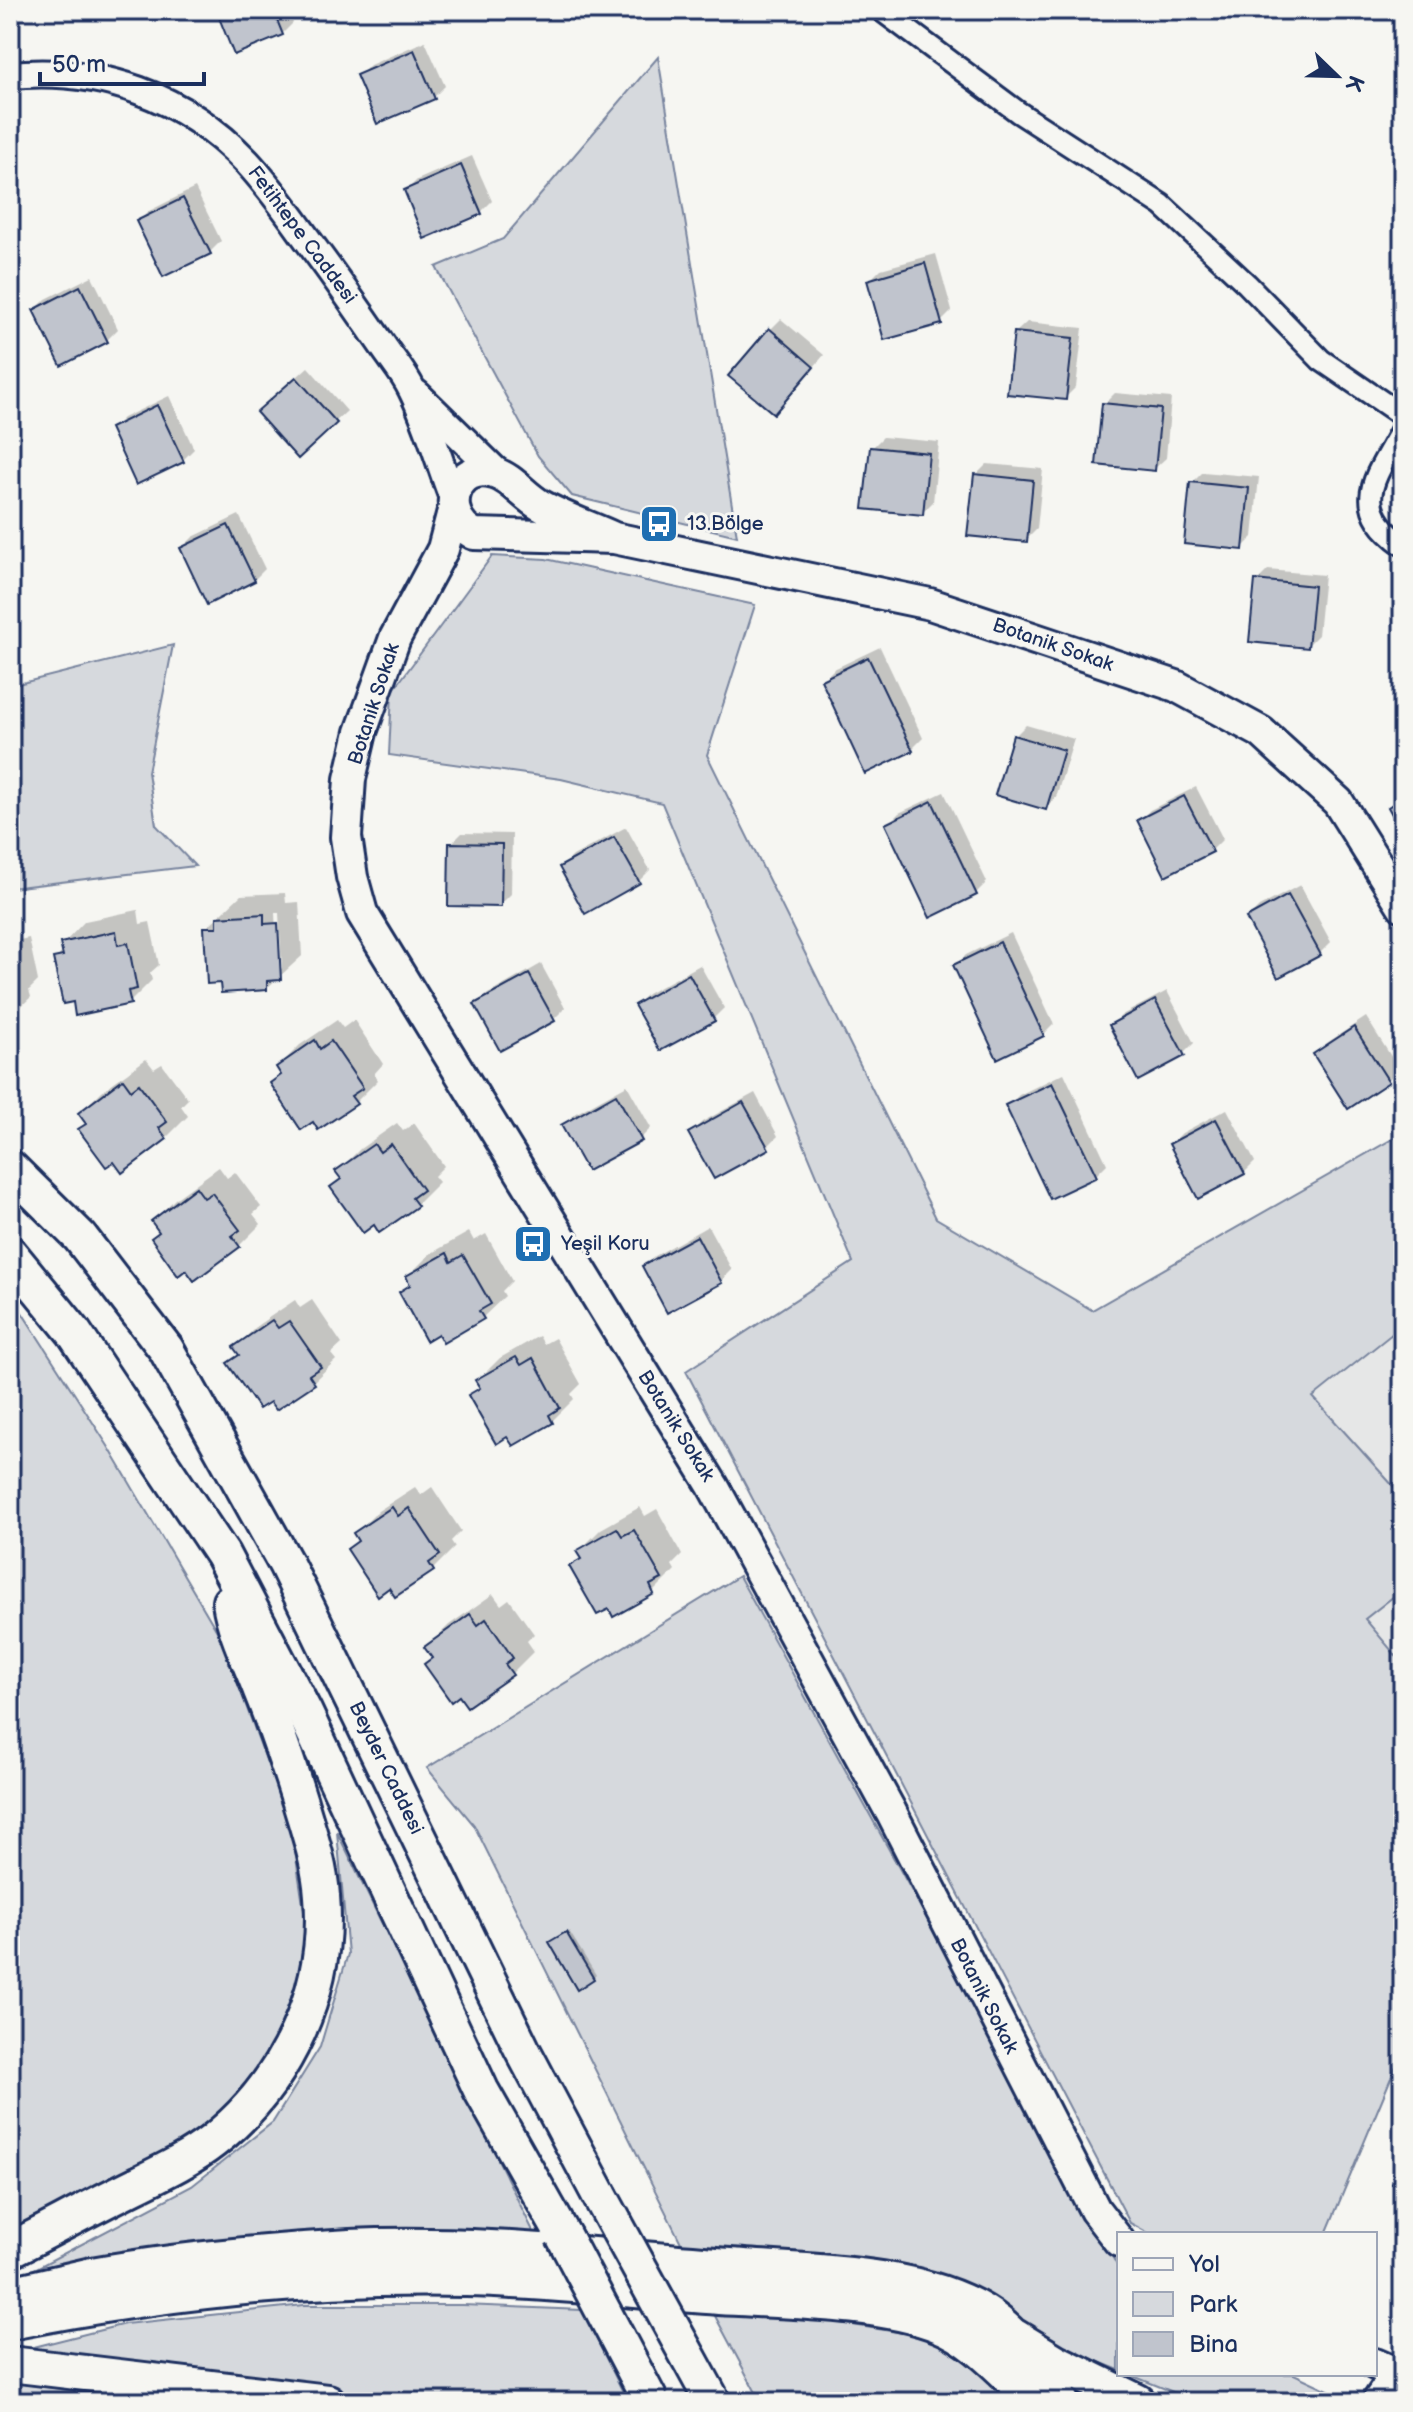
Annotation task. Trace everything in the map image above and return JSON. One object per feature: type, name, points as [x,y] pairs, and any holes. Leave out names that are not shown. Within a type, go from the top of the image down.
[{"type":"main road","points":[[490,471],[538,504],[614,538],[491,535],[464,529],[453,504],[462,480],[490,471]]},
{"type":"main road","points":[[491,535],[506,529],[517,510],[517,499],[504,478]]},
{"type":"main road","name":"Botanik Sokak","points":[[453,504],[443,549],[395,638],[377,684],[350,779],[346,837],[362,913],[713,1486],[891,1812],[1095,2210],[1117,2238]]},
{"type":"main road","name":"Botanik Sokak","points":[[416,600],[454,557],[491,535]]},
{"type":"main road","name":"Botanik Sokak","points":[[614,538],[930,604],[1176,686],[1261,732],[1338,802],[1403,906]]},
{"type":"main road","name":"Beyder Caddesi","points":[[10,1168],[80,1237],[166,1349],[286,1564],[522,2049],[713,2402]]},
{"type":"main road","points":[[10,1254],[73,1331],[222,1554],[304,1711],[481,2090],[563,2235],[651,2402]]},
{"type":"main road","points":[[10,2250],[212,2142],[243,2114],[275,2076],[299,2033],[312,1999],[323,1939],[323,1897],[318,1863],[284,1757],[234,1624],[222,1554]]},
{"type":"main road","points":[[10,2294],[90,2276],[194,2261],[352,2247],[462,2248],[740,2267],[894,2282],[964,2302],[982,2311],[1025,2349],[1061,2402]]},
{"type":"main road","points":[[10,2322],[155,2298],[335,2280],[469,2279],[752,2299],[887,2311],[919,2317],[967,2339],[1025,2391],[1032,2402]]},
{"type":"main road","points":[[1010,2334],[1056,2362],[1138,2402]]},
{"type":"main road","points":[[10,2364],[328,2402]]},
{"type":"main road","points":[[1380,2402],[1392,2371]]},
{"type":"street","points":[[881,10],[1018,112],[1162,205],[1247,284],[1321,360],[1403,416]]},
{"type":"street","name":"Fetihtepe Caddesi","points":[[10,75],[38,72],[84,75],[130,87],[173,105],[213,131],[246,162],[274,193],[411,388],[453,504]]},
{"type":"street","points":[[411,388],[504,478]]},
{"type":"street","points":[[1403,427],[1369,493],[1373,516],[1388,534],[1403,545]]},
{"type":"shaded area","points":[[1403,1329],[1403,1497],[1312,1397],[1393,1333]]},
{"type":"shaded area","points":[[1403,1589],[1403,1664],[1364,1619]]},
{"type":"green space","points":[[658,57],[737,536],[572,496],[538,456],[436,267],[503,239]]},
{"type":"green space","points":[[492,556],[546,559],[755,605],[707,755],[936,1218],[1092,1310],[1403,1133],[1403,1182],[1399,1190],[1403,1202],[1403,1329],[1393,1333],[1313,1397],[1403,1497],[1403,1589],[1365,1619],[1403,1664],[1403,1805],[1398,1810],[1403,1812],[1403,2049],[1327,2232],[1146,2232],[1130,2223],[686,1371],[853,1262],[662,803],[561,779],[389,755],[392,692]]},
{"type":"green space","points":[[173,645],[148,772],[156,825],[195,866],[10,888],[10,686]]},
{"type":"green space","points":[[10,1302],[21,1311],[108,1446],[221,1638],[292,1830],[306,1925],[294,2006],[253,2084],[178,2147],[10,2233]]},
{"type":"green space","points":[[739,1576],[1117,2265],[1117,2369],[1049,2342],[688,2257],[474,1825],[427,1768]]},
{"type":"green space","points":[[337,1832],[538,2241],[10,2282],[192,2186],[273,2122],[320,2047],[348,1954]]},
{"type":"green space","points":[[304,2305],[463,2305],[582,2310],[628,2402],[413,2402],[10,2353],[125,2324]]},
{"type":"green space","points":[[714,2314],[821,2320],[929,2337],[962,2351],[1015,2402],[761,2402]]},
{"type":"green space","points":[[1133,2376],[1298,2376],[1354,2402],[1198,2402]]},
{"type":"green space","points":[[10,2383],[16,2383],[160,2402],[10,2402]]},
{"type":"building","points":[[216,10],[273,10],[283,35],[234,55]]},
{"type":"building","points":[[414,50],[435,99],[377,124],[356,75]]},
{"type":"building","points":[[461,165],[482,214],[424,239],[404,190]]},
{"type":"building","points":[[183,198],[211,254],[163,277],[136,221]]},
{"type":"building","points":[[925,263],[942,324],[884,340],[867,280]]},
{"type":"building","points":[[80,286],[108,342],[61,366],[33,310]]},
{"type":"building","points":[[769,328],[814,367],[774,414],[728,376]]},
{"type":"building","points":[[1014,332],[1073,338],[1066,400],[1007,394]]},
{"type":"building","points":[[296,377],[337,423],[298,459],[256,412]]},
{"type":"building","points":[[1102,403],[1161,409],[1155,471],[1096,465]]},
{"type":"building","points":[[157,405],[184,462],[136,485],[110,428]]},
{"type":"building","points":[[870,447],[929,453],[923,515],[863,509]]},
{"type":"building","points":[[974,474],[1033,480],[1027,542],[967,536]]},
{"type":"building","points":[[1190,482],[1249,488],[1243,550],[1184,544]]},
{"type":"building","points":[[228,525],[255,581],[207,605],[180,548]]},
{"type":"building","points":[[1255,580],[1314,586],[1308,648],[1249,642]]},
{"type":"building","points":[[868,657],[913,751],[865,774],[821,680]]},
{"type":"building","points":[[1013,735],[1064,750],[1046,810],[995,795]]},
{"type":"building","points":[[1184,796],[1213,852],[1165,876],[1137,820]]},
{"type":"building","points":[[1403,797],[1403,835],[1388,807]]},
{"type":"building","points":[[932,801],[977,895],[930,918],[885,824]]},
{"type":"building","points":[[614,837],[640,883],[585,914],[559,867]]},
{"type":"building","points":[[449,843],[502,844],[501,907],[448,906]]},
{"type":"building","points":[[1288,895],[1321,955],[1278,978],[1246,918]]},
{"type":"building","points":[[264,914],[264,924],[278,923],[281,980],[267,981],[267,990],[221,993],[220,983],[207,984],[204,927],[217,927],[217,917]]},
{"type":"building","points":[[116,931],[118,945],[128,943],[137,989],[128,991],[131,1004],[75,1016],[73,1002],[63,1004],[53,958],[63,956],[60,943]]},
{"type":"building","points":[[1000,942],[1044,1036],[997,1059],[953,965]]},
{"type":"building","points":[[529,974],[555,1021],[500,1051],[474,1004]]},
{"type":"building","points":[[689,974],[715,1021],[660,1051],[634,1005]]},
{"type":"building","points":[[1155,1000],[1185,1056],[1138,1081],[1109,1025]]},
{"type":"building","points":[[1354,1027],[1389,1082],[1348,1109],[1313,1054]]},
{"type":"building","points":[[315,1040],[320,1049],[331,1041],[363,1088],[351,1096],[357,1104],[318,1130],[313,1122],[301,1130],[270,1083],[281,1075],[276,1067]]},
{"type":"building","points":[[123,1079],[131,1090],[139,1084],[167,1122],[159,1128],[167,1139],[122,1173],[114,1162],[106,1167],[78,1129],[86,1124],[78,1113]]},
{"type":"building","points":[[1052,1083],[1097,1177],[1050,1199],[1005,1105]]},
{"type":"building","points":[[616,1094],[642,1141],[587,1171],[561,1125]]},
{"type":"building","points":[[743,1102],[769,1149],[714,1179],[688,1133]]},
{"type":"building","points":[[1216,1119],[1245,1174],[1198,1199],[1169,1144]]},
{"type":"building","points":[[374,1144],[380,1152],[391,1144],[423,1190],[412,1198],[418,1206],[379,1233],[374,1225],[363,1233],[330,1187],[341,1179],[335,1171]]},
{"type":"building","points":[[196,1187],[204,1198],[212,1193],[240,1230],[232,1236],[240,1247],[194,1281],[186,1270],[178,1276],[151,1238],[159,1232],[151,1221]]},
{"type":"building","points":[[697,1236],[722,1283],[667,1313],[642,1266]]},
{"type":"building","points":[[447,1253],[451,1262],[463,1255],[491,1304],[479,1311],[484,1319],[443,1343],[438,1334],[426,1341],[399,1292],[410,1285],[406,1276]]},
{"type":"building","points":[[272,1320],[278,1328],[289,1321],[321,1367],[309,1375],[315,1384],[276,1410],[270,1402],[259,1409],[227,1363],[239,1355],[233,1347]]},
{"type":"building","points":[[516,1357],[521,1365],[533,1358],[560,1408],[549,1415],[553,1423],[513,1446],[507,1437],[496,1444],[468,1395],[480,1388],[475,1380]]},
{"type":"building","points":[[392,1507],[398,1516],[409,1508],[440,1555],[429,1563],[434,1571],[395,1597],[389,1588],[378,1596],[347,1549],[358,1541],[353,1533]]},
{"type":"building","points":[[617,1528],[622,1536],[634,1530],[662,1579],[650,1585],[654,1594],[613,1617],[609,1609],[597,1615],[569,1566],[581,1559],[576,1551]]},
{"type":"building","points":[[470,1614],[478,1625],[486,1619],[513,1658],[505,1664],[513,1675],[467,1707],[459,1696],[451,1702],[424,1664],[432,1658],[424,1647]]},
{"type":"building","points":[[566,1932],[594,1979],[577,1990],[549,1942]]},
{"type":"building","points":[[1403,2157],[1403,2192],[1392,2183]]},
{"type":"place","name":"13.Bölge","points":[[659,524]]},
{"type":"place","name":"Yeşil Koru","points":[[533,1244]]}]
